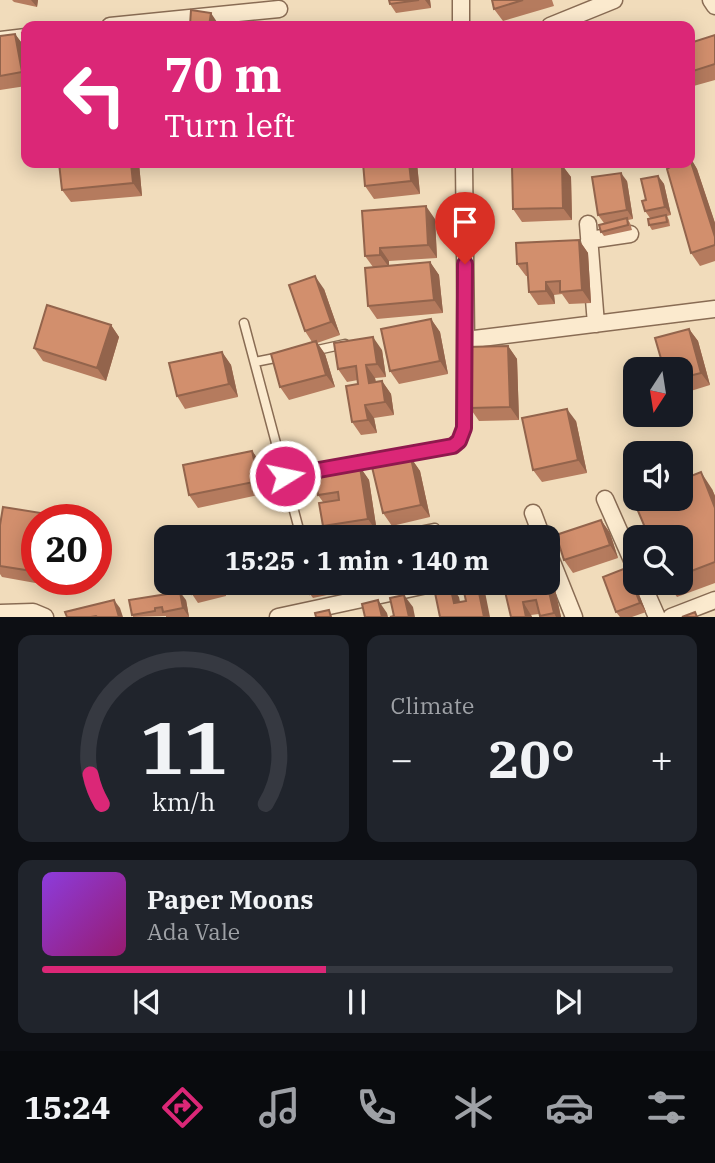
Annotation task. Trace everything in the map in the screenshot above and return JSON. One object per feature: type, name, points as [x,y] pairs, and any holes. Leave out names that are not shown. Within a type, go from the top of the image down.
[{"type":"street","points":[[461,0],[461,21]]},
{"type":"street","points":[[562,21],[614,0]]},
{"type":"street","points":[[711,0],[715,6]]},
{"type":"street","points":[[160,21],[279,9]]},
{"type":"street","points":[[0,40],[21,38]]},
{"type":"street","points":[[464,168],[466,345],[596,324],[715,309]]},
{"type":"street","points":[[596,324],[589,232],[629,234]]},
{"type":"street","points":[[606,499],[623,539]]},
{"type":"street","points":[[533,513],[538,525]]},
{"type":"street","points":[[560,584],[574,617]]},
{"type":"street","points":[[278,617],[380,595]]},
{"type":"street","points":[[647,595],[657,617]]},
{"type":"street","points":[[671,617],[715,600]]},
{"type":"street","points":[[0,613],[33,612],[45,617]]},
{"type":"lane","points":[[244,323],[298,525]]},
{"type":"lane","points":[[308,352],[348,344]]},
{"type":"lane","points":[[255,362],[295,354]]},
{"type":"lane","points":[[285,476],[453,446],[463,435],[466,376]]},
{"type":"building","points":[[389,0],[419,0],[390,4]]},
{"type":"building","points":[[492,0],[523,0],[494,9]]},
{"type":"building","points":[[191,10],[211,13],[210,21],[190,21]]},
{"type":"building","points":[[15,34],[21,72],[0,76],[0,36]]},
{"type":"building","points":[[715,35],[715,64],[695,70],[695,41]]},
{"type":"building","points":[[60,168],[132,168],[133,183],[62,190]]},
{"type":"building","points":[[363,168],[410,168],[411,181],[365,186]]},
{"type":"building","points":[[512,168],[562,168],[563,208],[513,209]]},
{"type":"building","points":[[693,168],[715,237],[715,245],[691,253],[667,169]]},
{"type":"building","points":[[621,173],[627,210],[598,215],[592,177]]},
{"type":"building","points":[[658,176],[665,207],[645,211],[642,201],[646,200],[641,179]]},
{"type":"building","points":[[426,206],[428,245],[380,248],[380,255],[365,256],[362,211]]},
{"type":"building","points":[[666,215],[667,222],[649,225],[648,219]]},
{"type":"building","points":[[627,218],[628,225],[601,232],[599,225]]},
{"type":"building","points":[[579,240],[582,290],[560,292],[560,281],[546,282],[546,291],[529,292],[527,263],[517,264],[516,243]]},
{"type":"building","points":[[430,262],[434,300],[368,306],[365,268]]},
{"type":"building","points":[[315,276],[331,322],[305,331],[289,285]]},
{"type":"building","points":[[47,305],[111,325],[97,368],[34,348]]},
{"type":"building","points":[[431,319],[440,361],[390,371],[381,329]]},
{"type":"building","points":[[689,329],[701,373],[693,375],[693,357],[661,357],[655,338]]},
{"type":"building","points":[[373,337],[377,364],[366,365],[369,383],[382,381],[385,402],[365,405],[368,420],[352,422],[346,386],[358,384],[356,366],[338,369],[334,343]]},
{"type":"building","points":[[316,341],[326,375],[280,387],[271,354]]},
{"type":"building","points":[[508,346],[510,407],[470,408],[469,386],[460,386],[459,360],[466,360],[466,347]]},
{"type":"building","points":[[222,352],[229,384],[177,396],[169,363]]},
{"type":"building","points":[[567,409],[578,460],[533,470],[522,418]]},
{"type":"building","points":[[252,451],[259,481],[189,495],[183,465]]},
{"type":"building","points":[[411,458],[421,505],[383,513],[372,467]]},
{"type":"building","points":[[360,467],[368,519],[323,525],[319,503],[339,500],[338,492],[318,495],[315,474]]},
{"type":"building","points":[[701,472],[715,508],[715,562],[693,570],[693,525],[644,525],[638,511],[693,511],[693,475]]},
{"type":"building","points":[[3,507],[21,510],[21,569],[0,566]]},
{"type":"building","points":[[601,520],[610,545],[564,560],[560,534]]},
{"type":"building","points":[[623,569],[623,595],[637,595],[640,603],[616,612],[603,577]]},
{"type":"building","points":[[181,595],[183,608],[163,612],[162,607],[132,615],[129,600]]},
{"type":"building","points":[[404,595],[409,617],[390,617],[394,616],[390,598]]},
{"type":"building","points":[[435,595],[452,595],[454,603],[466,601],[465,595],[479,595],[484,617],[440,617]]},
{"type":"building","points":[[506,595],[550,595],[554,613],[540,616],[536,600],[523,602],[526,617],[511,617]]},
{"type":"building","points":[[114,600],[119,617],[67,617],[65,612]]},
{"type":"building","points":[[378,600],[382,617],[365,617],[362,604]]},
{"type":"building","points":[[329,610],[331,617],[316,617],[315,613]]},
{"type":"building","points":[[695,612],[697,617],[682,617]]},
{"type":"route","points":[[285,476],[453,446],[459,441],[464,428],[465,264]]}]
